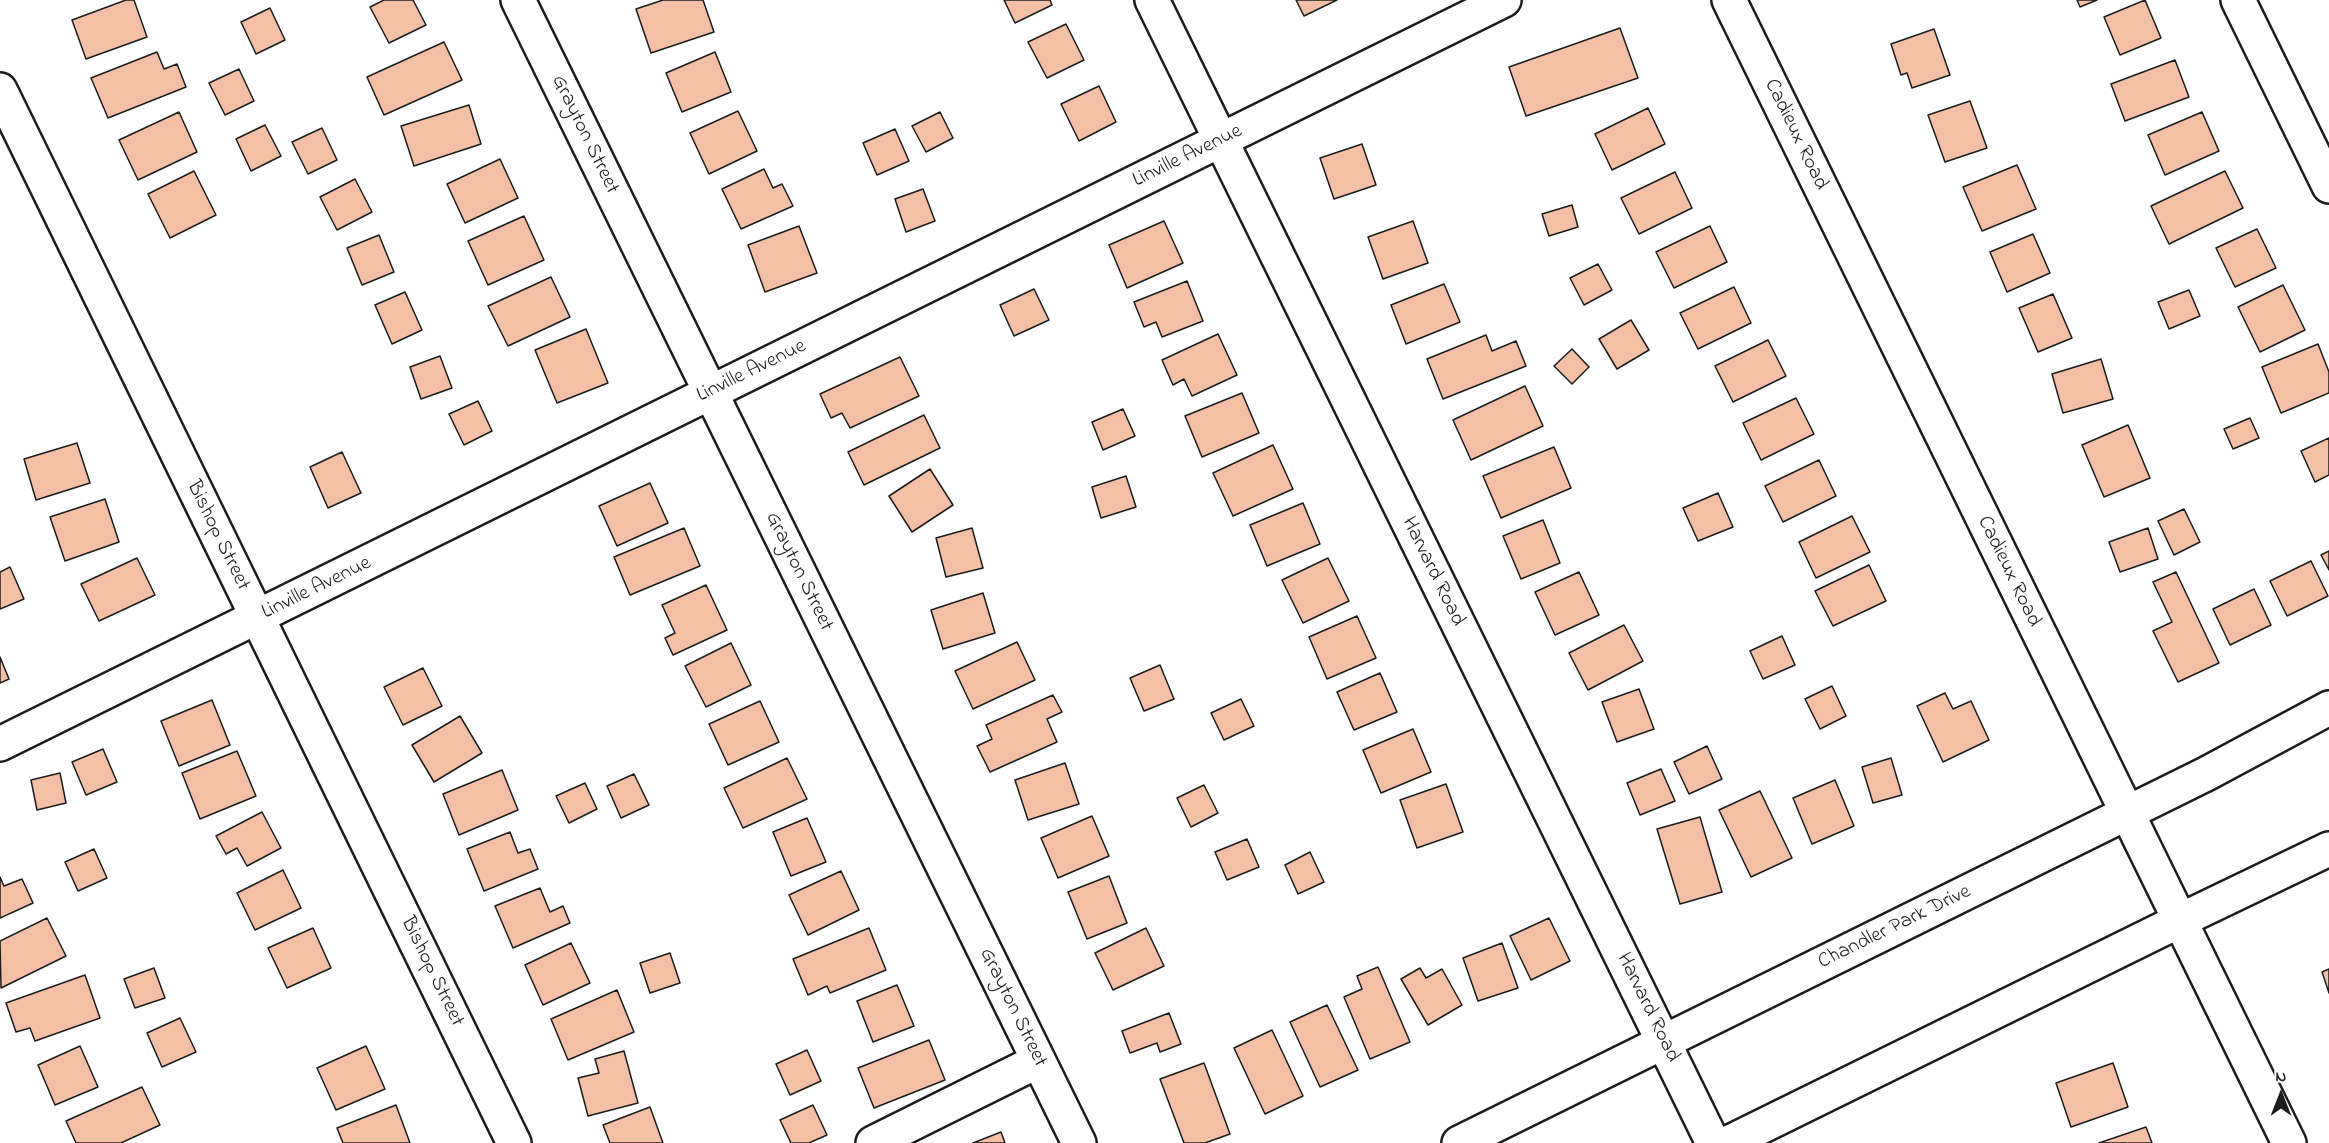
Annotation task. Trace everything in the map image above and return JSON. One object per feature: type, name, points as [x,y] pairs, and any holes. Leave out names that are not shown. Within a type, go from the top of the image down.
[{"type":"street","name":"Grayton Street","points":[[518,0],[1079,1143]]},
{"type":"street","name":"Harvard Road","points":[[1152,0],[1713,1143]]},
{"type":"street","name":"Linville Avenue","points":[[0,744],[1504,0]]},
{"type":"street","name":"Cadieux Road","points":[[1729,0],[2289,1143]]},
{"type":"street","points":[[2238,0],[2329,186]]},
{"type":"street","name":"Bishop Street","points":[[0,90],[514,1143]]},
{"type":"street","name":"Chandler Park Drive","points":[[1459,1143],[2206,774],[2329,708]]},
{"type":"street","points":[[1728,1143],[2329,849]]},
{"type":"street","points":[[873,1143],[1038,1061]]},
{"type":"building","points":[[126,0],[134,0],[147,37],[86,59],[72,20]]},
{"type":"building","points":[[384,0],[413,0],[426,25],[389,43],[370,7]]},
{"type":"building","points":[[663,0],[703,0],[714,32],[651,53],[636,9]]},
{"type":"building","points":[[1004,0],[1050,0],[1052,5],[1015,23]]},
{"type":"building","points":[[1296,0],[1337,0],[1304,16]]},
{"type":"building","points":[[2077,0],[2097,0],[2080,7]]},
{"type":"building","points":[[2145,0],[2161,38],[2120,55],[2104,17]]},
{"type":"building","points":[[270,8],[285,40],[256,54],[241,22]]},
{"type":"building","points":[[1066,24],[1084,60],[1047,78],[1028,42]]},
{"type":"building","points":[[1620,28],[1638,78],[1526,116],[1509,67]]},
{"type":"building","points":[[1934,29],[1950,75],[1912,88],[1907,73],[1901,75],[1891,44]]},
{"type":"building","points":[[444,42],[462,80],[384,115],[367,77]]},
{"type":"building","points":[[157,52],[164,69],[177,64],[186,87],[108,118],[91,78]]},
{"type":"building","points":[[715,52],[731,92],[682,112],[666,73]]},
{"type":"building","points":[[2175,60],[2189,97],[2125,121],[2111,84]]},
{"type":"building","points":[[239,69],[254,101],[225,115],[209,83]]},
{"type":"building","points":[[1099,86],[1116,122],[1079,141],[1061,104]]},
{"type":"building","points":[[1970,101],[1987,148],[1945,162],[1928,115]]},
{"type":"building","points":[[469,105],[481,144],[414,166],[401,126]]},
{"type":"building","points":[[1648,108],[1665,144],[1612,170],[1595,134]]},
{"type":"building","points":[[738,111],[757,151],[709,174],[690,133]]},
{"type":"building","points":[[179,112],[197,152],[138,180],[119,140]]},
{"type":"building","points":[[940,112],[953,138],[926,152],[912,126]]},
{"type":"building","points":[[2202,112],[2219,151],[2165,175],[2148,135]]},
{"type":"building","points":[[265,125],[281,156],[251,171],[236,139]]},
{"type":"building","points":[[322,128],[337,160],[308,174],[292,142]]},
{"type":"building","points":[[895,129],[909,161],[877,175],[863,143]]},
{"type":"building","points":[[1362,144],[1376,185],[1334,199],[1320,158]]},
{"type":"building","points":[[500,159],[518,198],[465,223],[447,184]]},
{"type":"building","points":[[2017,165],[2036,209],[1982,231],[1963,187]]},
{"type":"building","points":[[764,169],[773,188],[782,184],[793,206],[741,229],[722,189]]},
{"type":"building","points":[[194,171],[216,215],[170,238],[148,194]]},
{"type":"building","points":[[2225,171],[2243,208],[2169,244],[2151,206]]},
{"type":"building","points":[[1675,172],[1692,208],[1639,234],[1621,198]]},
{"type":"building","points":[[355,179],[372,212],[337,230],[320,197]]},
{"type":"building","points":[[923,189],[935,221],[906,232],[895,199]]},
{"type":"building","points":[[1572,205],[1578,227],[1549,236],[1542,214]]},
{"type":"building","points":[[524,216],[544,260],[488,285],[468,241]]},
{"type":"building","points":[[1164,221],[1183,263],[1127,288],[1109,245]]},
{"type":"building","points":[[1413,221],[1428,263],[1383,279],[1368,237]]},
{"type":"building","points":[[799,226],[817,273],[765,292],[748,245]]},
{"type":"building","points":[[1710,226],[1727,262],[1674,288],[1656,252]]},
{"type":"building","points":[[2257,229],[2276,268],[2235,287],[2216,248]]},
{"type":"building","points":[[2033,234],[2050,273],[2007,292],[1990,252]]},
{"type":"building","points":[[379,235],[394,272],[362,285],[347,248]]},
{"type":"building","points":[[1598,264],[1612,290],[1584,305],[1570,278]]},
{"type":"building","points":[[551,277],[570,317],[508,346],[488,306]]},
{"type":"building","points":[[1187,281],[1203,321],[1162,337],[1156,322],[1144,327],[1134,302]]},
{"type":"building","points":[[1444,284],[1460,322],[1406,344],[1391,305]]},
{"type":"building","points":[[2283,285],[2305,330],[2260,352],[2238,307]]},
{"type":"building","points":[[1734,287],[1751,323],[1698,349],[1680,313]]},
{"type":"building","points":[[1034,289],[1049,320],[1014,336],[1000,305]]},
{"type":"building","points":[[2189,290],[2200,316],[2169,329],[2158,302]]},
{"type":"building","points":[[405,292],[422,330],[392,344],[375,305]]},
{"type":"building","points":[[2053,294],[2072,338],[2038,352],[2019,308]]},
{"type":"building","points":[[1631,320],[1649,350],[1617,369],[1599,339]]},
{"type":"building","points":[[586,329],[608,383],[557,403],[535,350]]},
{"type":"building","points":[[1218,334],[1237,375],[1192,396],[1184,379],[1173,385],[1162,360]]},
{"type":"building","points":[[1486,335],[1492,351],[1516,341],[1526,366],[1443,399],[1427,359]]},
{"type":"building","points":[[1768,340],[1786,376],[1733,402],[1715,366]]},
{"type":"building","points":[[2318,344],[2329,372],[2329,393],[2281,413],[2262,367]]},
{"type":"building","points":[[1572,349],[1589,367],[1572,384],[1554,366]]},
{"type":"building","points":[[440,356],[452,388],[421,399],[410,367]]},
{"type":"building","points":[[900,357],[919,396],[850,428],[842,413],[831,418],[820,394]]},
{"type":"building","points":[[2101,359],[2113,399],[2063,413],[2052,374]]},
{"type":"building","points":[[1525,386],[1543,426],[1471,460],[1453,420]]},
{"type":"building","points":[[1242,393],[1259,433],[1202,457],[1185,416]]},
{"type":"building","points":[[1796,398],[1814,434],[1761,460],[1743,423]]},
{"type":"building","points":[[478,401],[492,431],[464,445],[449,414]]},
{"type":"building","points":[[1123,409],[1135,436],[1103,450],[1092,422]]},
{"type":"building","points":[[924,415],[940,448],[864,485],[848,452]]},
{"type":"building","points":[[2250,418],[2259,438],[2233,449],[2224,429]]},
{"type":"building","points":[[2128,425],[2150,478],[2104,497],[2082,445]]},
{"type":"building","points":[[2329,438],[2329,475],[2315,482],[2301,451]]},
{"type":"building","points":[[77,443],[90,483],[36,500],[24,459]]},
{"type":"building","points":[[1273,445],[1293,489],[1233,516],[1213,473]]},
{"type":"building","points":[[1554,447],[1571,488],[1501,518],[1483,476]]},
{"type":"building","points":[[342,452],[361,493],[328,508],[310,467]]},
{"type":"building","points":[[1819,460],[1836,496],[1783,522],[1765,486]]},
{"type":"building","points":[[930,469],[953,505],[912,532],[889,496]]},
{"type":"building","points":[[1126,476],[1136,507],[1101,518],[1092,487]]},
{"type":"building","points":[[650,483],[668,523],[617,546],[599,506]]},
{"type":"building","points":[[1718,493],[1733,527],[1698,541],[1683,508]]},
{"type":"building","points":[[105,499],[119,542],[65,561],[50,517]]},
{"type":"building","points":[[1303,503],[1320,544],[1267,566],[1250,525]]},
{"type":"building","points":[[2184,509],[2200,542],[2174,555],[2158,521]]},
{"type":"building","points":[[1852,516],[1870,552],[1816,578],[1799,542]]},
{"type":"building","points":[[1543,520],[1560,563],[1521,579],[1503,536]]},
{"type":"building","points":[[684,528],[700,566],[630,595],[614,557]]},
{"type":"building","points":[[972,528],[983,568],[946,577],[936,538]]},
{"type":"building","points":[[2148,528],[2158,559],[2120,572],[2109,542]]},
{"type":"building","points":[[2329,551],[2329,570],[2321,555]]},
{"type":"building","points":[[137,558],[155,595],[99,621],[81,584]]},
{"type":"building","points":[[1328,558],[1349,601],[1303,623],[1282,580]]},
{"type":"building","points":[[2311,561],[2328,596],[2287,616],[2270,581]]},
{"type":"building","points":[[1869,565],[1886,601],[1833,626],[1815,591]]},
{"type":"building","points":[[10,567],[24,599],[0,609],[0,572]]},
{"type":"building","points":[[1579,572],[1599,615],[1555,635],[1535,592]]},
{"type":"building","points":[[2176,572],[2219,663],[2178,682],[2153,631],[2172,622],[2153,582]]},
{"type":"building","points":[[706,585],[727,630],[673,655],[665,638],[675,633],[662,605]]},
{"type":"building","points":[[2254,589],[2271,625],[2230,645],[2213,609]]},
{"type":"building","points":[[983,593],[995,633],[943,649],[931,610]]},
{"type":"building","points":[[1357,616],[1376,658],[1327,679],[1309,637]]},
{"type":"building","points":[[1624,625],[1643,661],[1588,690],[1569,653]]},
{"type":"building","points":[[1782,636],[1795,665],[1763,679],[1750,651]]},
{"type":"building","points":[[1017,642],[1035,680],[973,709],[955,671]]},
{"type":"building","points":[[731,643],[751,685],[706,707],[685,666]]},
{"type":"building","points":[[0,657],[9,679],[0,683]]},
{"type":"building","points":[[1160,665],[1174,699],[1144,711],[1130,678]]},
{"type":"building","points":[[423,668],[442,706],[403,725],[384,687]]},
{"type":"building","points":[[1380,673],[1397,712],[1354,730],[1337,692]]},
{"type":"building","points":[[1832,686],[1846,716],[1820,729],[1805,699]]},
{"type":"building","points":[[1639,689],[1654,729],[1617,742],[1602,702]]},
{"type":"building","points":[[1945,693],[1953,709],[1971,701],[1989,740],[1943,762],[1917,706]]},
{"type":"building","points":[[1053,695],[1062,712],[1047,719],[1057,742],[990,772],[977,746],[992,739],[986,725]]},
{"type":"building","points":[[1241,699],[1254,726],[1224,740],[1211,713]]},
{"type":"building","points":[[212,700],[230,745],[179,766],[161,721]]},
{"type":"building","points":[[760,701],[779,742],[728,765],[709,724]]},
{"type":"building","points":[[460,716],[482,753],[434,782],[412,745]]},
{"type":"building","points":[[1413,729],[1431,772],[1381,793],[1363,750]]},
{"type":"building","points":[[1707,746],[1722,779],[1689,794],[1674,762]]},
{"type":"building","points":[[103,749],[117,782],[86,795],[72,762]]},
{"type":"building","points":[[237,751],[256,796],[200,819],[182,773]]},
{"type":"building","points":[[787,758],[807,799],[743,828],[724,788]]},
{"type":"building","points":[[1891,758],[1902,795],[1873,803],[1862,767]]},
{"type":"building","points":[[1065,763],[1079,804],[1028,820],[1015,780]]},
{"type":"building","points":[[1661,769],[1675,801],[1640,815],[1627,783]]},
{"type":"building","points":[[502,770],[518,810],[459,835],[443,794]]},
{"type":"building","points":[[60,773],[66,803],[37,810],[31,780]]},
{"type":"building","points":[[634,774],[649,805],[621,818],[607,786]]},
{"type":"building","points":[[1835,780],[1854,826],[1812,844],[1793,798]]},
{"type":"building","points":[[585,783],[597,809],[569,823],[556,796]]},
{"type":"building","points":[[1446,784],[1463,832],[1417,848],[1400,800]]},
{"type":"building","points":[[1204,785],[1218,813],[1191,827],[1177,798]]},
{"type":"building","points":[[1760,791],[1792,858],[1751,877],[1719,810]]},
{"type":"building","points":[[262,812],[281,848],[247,866],[237,848],[226,854],[216,836]]},
{"type":"building","points":[[1092,816],[1109,856],[1058,878],[1041,838]]},
{"type":"building","points":[[1700,817],[1722,892],[1680,904],[1657,829]]},
{"type":"building","points":[[807,818],[826,862],[791,876],[773,832]]},
{"type":"building","points":[[510,832],[518,853],[530,849],[538,869],[484,891],[467,849]]},
{"type":"building","points":[[1247,839],[1259,867],[1227,880],[1215,852]]},
{"type":"building","points":[[94,849],[107,878],[78,891],[65,862]]},
{"type":"building","points":[[1310,852],[1324,882],[1298,894],[1285,865]]},
{"type":"building","points":[[283,870],[301,908],[255,930],[237,893]]},
{"type":"building","points":[[841,871],[859,910],[808,935],[789,895]]},
{"type":"building","points":[[1109,876],[1127,923],[1087,939],[1068,892]]},
{"type":"building","points":[[0,877],[4,886],[22,879],[33,903],[0,918]]},
{"type":"building","points":[[540,888],[550,912],[563,906],[570,923],[513,948],[495,906]]},
{"type":"building","points":[[47,918],[66,956],[1,988],[0,941]]},
{"type":"building","points":[[1549,918],[1570,961],[1531,980],[1510,936]]},
{"type":"building","points":[[313,928],[331,968],[287,988],[268,948]]},
{"type":"building","points":[[869,928],[886,970],[830,993],[827,986],[808,995],[793,959]]},
{"type":"building","points":[[1146,928],[1164,966],[1113,990],[1095,953]]},
{"type":"building","points":[[571,943],[590,983],[543,1005],[525,965]]},
{"type":"building","points":[[1502,943],[1518,988],[1478,1001],[1463,958]]},
{"type":"building","points":[[670,953],[680,983],[650,993],[640,963]]},
{"type":"building","points":[[1378,967],[1410,1042],[1370,1059],[1344,997],[1362,989],[1357,976]]},
{"type":"building","points":[[154,968],[165,998],[135,1008],[124,979]]},
{"type":"building","points":[[1420,968],[1426,978],[1442,969],[1462,1005],[1428,1025],[1401,979]]},
{"type":"building","points":[[2329,969],[2329,993],[2322,972]]},
{"type":"building","points":[[85,975],[100,1018],[35,1041],[30,1028],[16,1032],[6,1003]]},
{"type":"building","points":[[897,985],[914,1026],[873,1042],[857,1001]]},
{"type":"building","points":[[617,990],[634,1032],[568,1060],[551,1019]]},
{"type":"building","points":[[1327,1005],[1358,1070],[1320,1087],[1290,1022]]},
{"type":"building","points":[[1169,1013],[1181,1044],[1160,1052],[1157,1043],[1130,1053],[1122,1031]]},
{"type":"building","points":[[180,1018],[196,1052],[162,1067],[147,1033]]},
{"type":"building","points":[[1272,1030],[1303,1096],[1265,1114],[1234,1048]]},
{"type":"building","points":[[929,1040],[945,1080],[874,1108],[858,1068]]},
{"type":"building","points":[[80,1046],[98,1087],[55,1105],[38,1065]]},
{"type":"building","points":[[366,1046],[385,1089],[336,1110],[317,1068]]},
{"type":"building","points":[[807,1050],[821,1081],[790,1095],[776,1064]]},
{"type":"building","points":[[624,1051],[638,1103],[588,1116],[578,1078],[599,1073],[595,1059]]},
{"type":"building","points":[[1204,1063],[1230,1134],[1205,1143],[1184,1143],[1160,1079]]},
{"type":"building","points":[[2113,1063],[2128,1107],[2071,1127],[2056,1083]]},
{"type":"building","points":[[142,1087],[160,1125],[121,1143],[76,1143],[66,1121]]},
{"type":"building","points":[[396,1105],[410,1143],[343,1143],[337,1128]]},
{"type":"building","points":[[813,1105],[827,1135],[809,1143],[791,1143],[780,1120]]},
{"type":"building","points":[[650,1107],[663,1143],[610,1143],[603,1125]]},
{"type":"building","points":[[2146,1127],[2152,1143],[2099,1143]]},
{"type":"building","points":[[1001,1132],[1005,1143],[973,1143]]}]
